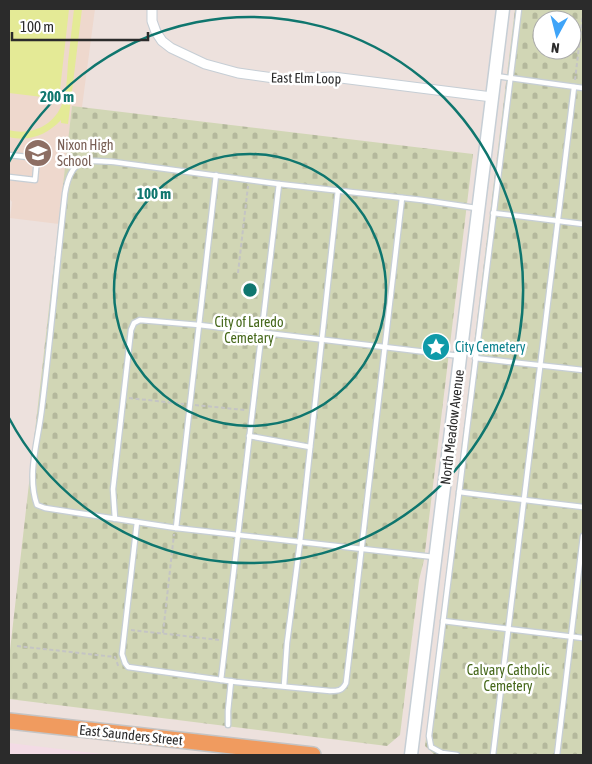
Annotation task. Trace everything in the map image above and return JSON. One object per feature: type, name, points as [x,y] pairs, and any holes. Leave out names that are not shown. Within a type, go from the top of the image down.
[{"type":"main road","name":"North Meadow Avenue","points":[[411,755],[503,9]]},
{"type":"main road","name":"East Saunders Street","points":[[9,721],[312,755]]},
{"type":"street","name":"East Elm Loop","points":[[152,9],[152,20],[156,32],[162,41],[171,48],[205,64],[238,73],[281,79],[333,77],[492,97]]},
{"type":"lane","points":[[456,755],[436,751],[431,748],[429,742],[519,9]]},
{"type":"lane","points":[[495,76],[583,88]]},
{"type":"lane","points":[[493,755],[574,87]]},
{"type":"lane","points":[[9,155],[37,158],[35,180],[9,177]]},
{"type":"lane","points":[[436,557],[238,534],[175,530],[137,522],[45,508],[37,505],[34,495],[34,465],[67,181],[70,172],[77,164],[91,160],[478,208]]},
{"type":"lane","points":[[175,530],[216,175]]},
{"type":"lane","points":[[221,680],[279,184]]},
{"type":"lane","points":[[284,686],[287,644],[300,542],[338,190]]},
{"type":"lane","points":[[137,522],[122,654],[128,667],[221,680],[330,691],[339,691],[344,688],[402,198]]},
{"type":"lane","points":[[493,213],[583,224]]},
{"type":"lane","points":[[115,519],[113,489],[131,330],[134,323],[140,320],[262,332],[460,356]]},
{"type":"lane","points":[[475,358],[583,370]]},
{"type":"lane","points":[[249,436],[310,447]]},
{"type":"lane","points":[[459,492],[583,507]]},
{"type":"lane","points":[[557,755],[583,536]]},
{"type":"lane","points":[[443,621],[583,638]]},
{"type":"lane","points":[[228,725],[231,681]]},
{"type":"path","points":[[574,87],[583,13]]},
{"type":"path","points":[[238,273],[248,184]]},
{"type":"path","points":[[127,398],[186,404]]},
{"type":"path","points":[[193,404],[248,410]]},
{"type":"path","points":[[163,633],[175,530]]},
{"type":"path","points":[[128,629],[222,640]]},
{"type":"path","points":[[17,646],[115,657],[117,665],[121,670]]},
{"type":"shaded area","name":"Nixon High School","points":[[9,9],[95,9],[82,107],[72,107],[59,224],[10,218],[12,202],[9,198]]},
{"type":"shaded area","points":[[9,743],[110,755],[9,755]]},
{"type":"green space","points":[[9,9],[69,9],[59,99],[9,93]]},
{"type":"green space","points":[[74,9],[82,9],[68,124],[61,123],[61,120],[50,130],[31,138],[9,137],[9,130],[25,132],[40,128],[58,112],[66,89]]},
{"type":"green space","name":"Calvary Catholic Cemetery","points":[[515,9],[583,9],[583,755],[435,755],[425,746]]},
{"type":"green space","name":"City of Laredo Cemetary","points":[[72,106],[473,154],[424,560],[419,580],[400,735],[387,746],[9,699],[9,659]]},
{"type":"place","name":"Nixon High School","points":[[38,153]]},
{"type":"place","name":"City Cemetery","points":[[436,347]]}]
